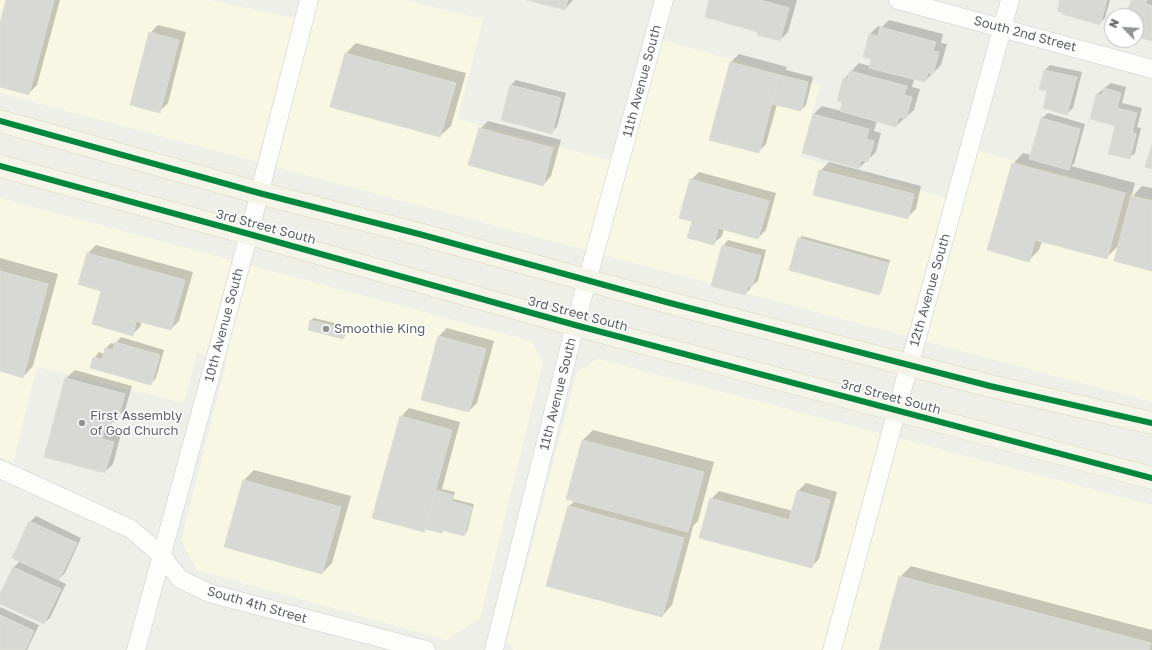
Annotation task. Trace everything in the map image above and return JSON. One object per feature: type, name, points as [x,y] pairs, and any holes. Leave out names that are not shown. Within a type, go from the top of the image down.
[{"type":"main road","points":[[0,121],[259,193],[419,234],[670,303],[990,386],[1152,423]]},
{"type":"main road","name":"3rd Street South","points":[[0,166],[575,325],[1152,478]]},
{"type":"street","name":"10th Avenue South","points":[[136,650],[249,234],[309,0]]},
{"type":"street","name":"11th Avenue South","points":[[494,650],[575,325],[664,0]]},
{"type":"street","name":"South 2nd Street","points":[[898,0],[1152,69]]},
{"type":"street","name":"12th Avenue South","points":[[832,650],[1010,0]]},
{"type":"street","name":"South 4th Street","points":[[0,470],[131,529],[161,556],[180,579],[209,593],[426,650]]},
{"type":"shaded area","points":[[0,0],[210,0],[307,21],[312,0],[405,0],[483,19],[458,119],[616,162],[649,36],[820,85],[800,157],[958,201],[972,149],[1152,199],[1152,402],[0,93]]},
{"type":"shaded area","points":[[0,198],[531,341],[543,362],[480,618],[446,640],[197,570],[181,540],[227,361],[197,353],[184,403],[37,367],[13,464],[0,458]]},
{"type":"shaded area","points":[[598,359],[1152,505],[1152,650],[513,650],[507,640],[577,372]]},
{"type":"building","points":[[6,0],[54,0],[29,95],[0,87],[0,23]]},
{"type":"building","points":[[527,0],[568,0],[565,10]]},
{"type":"building","points":[[709,0],[760,0],[789,8],[780,41],[757,35],[758,32],[705,17]]},
{"type":"building","points":[[1060,0],[1107,0],[1100,25],[1062,14],[1063,13],[1057,11]]},
{"type":"building","points":[[1131,0],[1147,0],[1146,4],[1152,6],[1152,41],[1144,39],[1144,8],[1128,8]]},
{"type":"building","points":[[880,27],[936,42],[933,51],[939,52],[933,74],[928,73],[925,82],[869,68],[871,59],[863,57],[869,34],[878,36]]},
{"type":"building","points":[[149,32],[179,40],[160,113],[130,105]]},
{"type":"building","points":[[345,53],[456,83],[440,137],[330,107]]},
{"type":"building","points":[[730,62],[779,75],[759,153],[709,140]]},
{"type":"building","points":[[1044,70],[1077,77],[1067,115],[1043,108],[1047,91],[1039,89]]},
{"type":"building","points":[[850,71],[907,86],[904,95],[912,97],[906,119],[899,117],[896,127],[840,111],[842,102],[837,101],[843,78],[847,80]]},
{"type":"building","points":[[779,75],[808,82],[801,111],[772,104]]},
{"type":"building","points":[[510,85],[561,98],[552,134],[501,120]]},
{"type":"building","points":[[1104,88],[1121,93],[1117,108],[1137,113],[1132,132],[1136,134],[1130,159],[1108,154],[1115,126],[1090,119],[1096,94],[1102,95]]},
{"type":"building","points":[[813,114],[869,129],[866,139],[874,141],[868,162],[861,160],[859,169],[802,153]]},
{"type":"building","points":[[1041,118],[1080,129],[1069,170],[1029,159]]},
{"type":"building","points":[[479,128],[553,148],[543,186],[468,165]]},
{"type":"building","points":[[1152,145],[1152,169],[1145,167]]},
{"type":"building","points":[[1012,163],[1125,193],[1107,259],[1035,240],[1029,262],[987,250]]},
{"type":"building","points":[[819,170],[914,194],[908,219],[813,195]]},
{"type":"building","points":[[690,179],[769,201],[758,239],[718,228],[714,245],[687,238],[692,221],[679,218]]},
{"type":"building","points":[[1131,196],[1152,201],[1152,271],[1114,261]]},
{"type":"building","points":[[798,238],[888,263],[879,295],[789,270]]},
{"type":"building","points":[[722,245],[761,256],[752,287],[748,286],[745,295],[711,286]]},
{"type":"building","points":[[87,253],[185,280],[171,330],[136,321],[133,336],[92,324],[101,291],[78,284]]},
{"type":"building","points":[[0,271],[48,284],[23,378],[0,371]]},
{"type":"building","name":"Smoothie King","points":[[310,320],[345,329],[343,339],[308,330]]},
{"type":"building","points":[[438,336],[486,349],[469,412],[421,400]]},
{"type":"building","points":[[115,342],[160,355],[151,385],[90,368],[93,357],[102,360],[105,348],[113,350]]},
{"type":"building","name":"First Assembly of God Church","points":[[65,378],[125,394],[118,419],[106,427],[102,439],[114,442],[105,473],[44,457]]},
{"type":"building","points":[[400,416],[452,430],[424,532],[372,518]]},
{"type":"building","points":[[582,440],[704,472],[688,532],[566,499]]},
{"type":"building","points":[[243,480],[341,507],[322,574],[224,547]]},
{"type":"building","points":[[436,490],[453,495],[451,501],[472,507],[464,536],[442,530],[442,533],[425,529]]},
{"type":"building","points":[[797,491],[830,500],[812,568],[699,538],[710,498],[789,520]]},
{"type":"building","points":[[568,506],[684,538],[662,617],[546,586]]},
{"type":"building","points":[[29,521],[77,543],[59,580],[12,558]]},
{"type":"building","points":[[13,567],[61,589],[44,624],[0,604],[0,594]]},
{"type":"building","points":[[899,576],[1151,643],[1149,650],[879,650]]},
{"type":"building","points":[[0,615],[34,631],[25,650],[0,650]]},
{"type":"cycle path","points":[[0,121],[259,193],[419,234],[670,303],[990,386],[1152,423]]},
{"type":"cycle path","points":[[0,166],[575,325],[1152,478]]},
{"type":"place","name":"Smoothie King","points":[[326,329]]},
{"type":"place","name":"First Assembly of God Church","points":[[82,423]]}]
